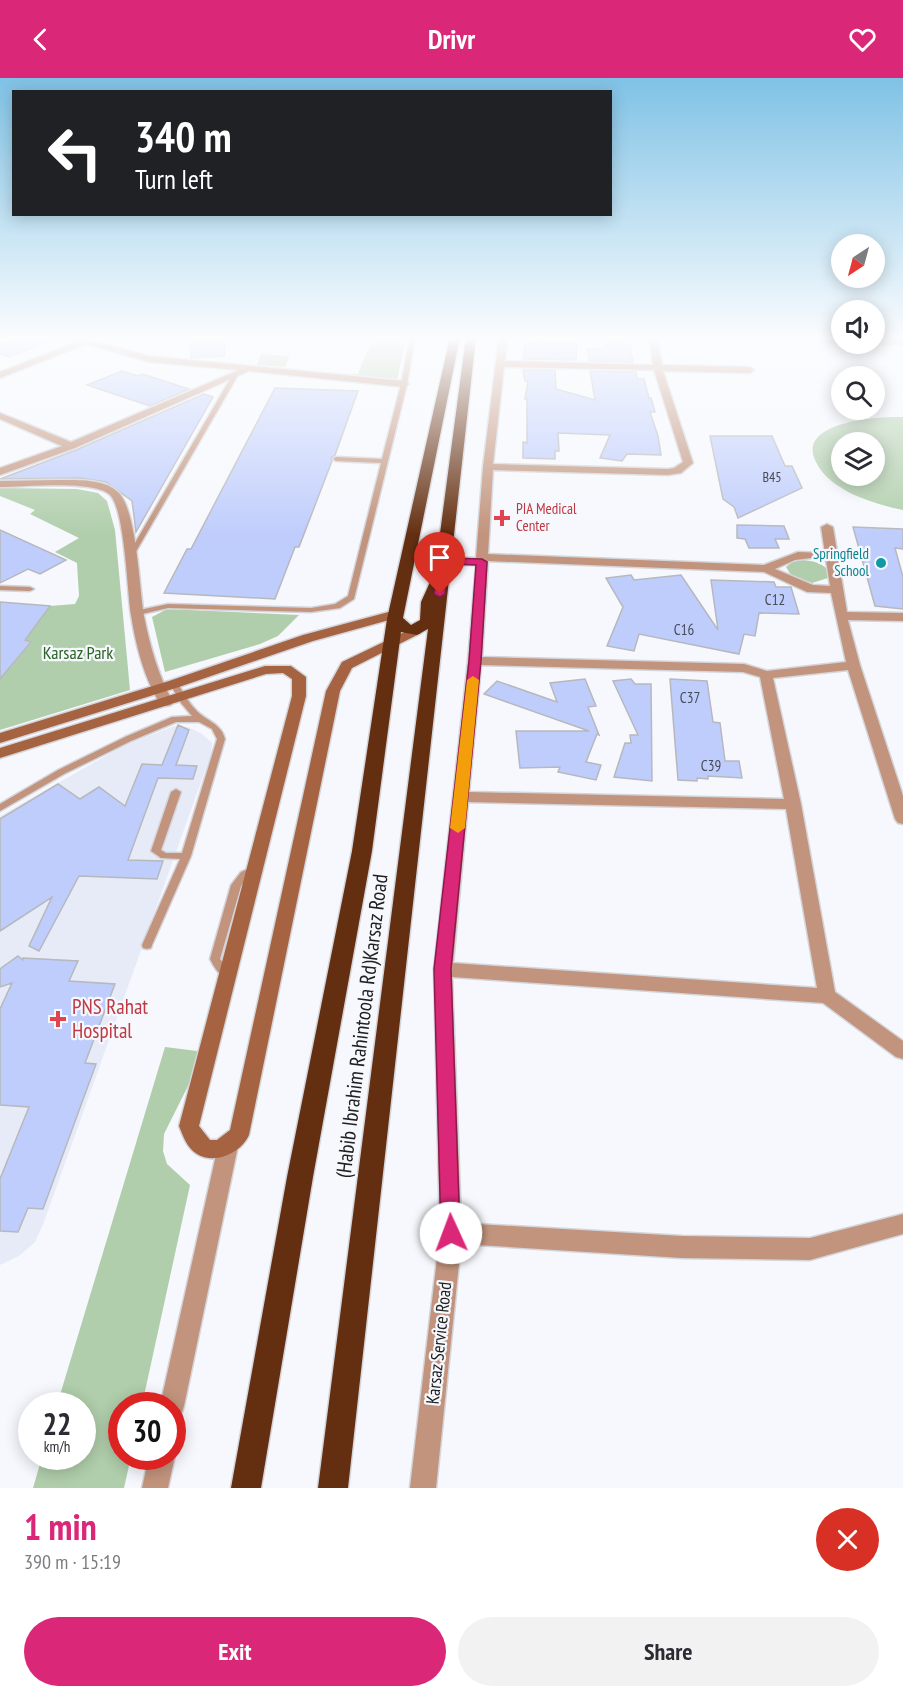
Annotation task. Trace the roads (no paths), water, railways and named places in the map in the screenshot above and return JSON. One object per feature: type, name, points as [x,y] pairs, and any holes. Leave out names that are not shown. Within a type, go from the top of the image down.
[{"type":"highway","points":[[246,1488],[300,1177],[362,850],[396,617],[440,403]]},
{"type":"highway","name":"(Habib Ibrahim Rahintoola Rd)Karsaz Road","points":[[333,1488],[464,403]]},
{"type":"highway","points":[[396,617],[407,630],[417,630],[427,621],[428,602],[443,566]]},
{"type":"street","points":[[0,472],[71,446],[171,403]]},
{"type":"street","name":"Karsaz Service Road","points":[[423,1488],[451,1233],[442,969],[475,661],[488,467],[496,403]]},
{"type":"street","points":[[488,467],[668,472],[684,468],[688,463],[687,457],[669,403]]},
{"type":"street","points":[[0,416],[71,446]]},
{"type":"street","points":[[0,484],[98,486],[110,490],[120,501],[127,523],[138,613],[170,693]]},
{"type":"street","points":[[827,528],[841,616],[853,665],[903,819]]},
{"type":"street","points":[[766,569],[793,555],[832,557]]},
{"type":"street","points":[[443,566],[483,560],[766,569],[811,589],[838,590]]},
{"type":"street","points":[[841,616],[903,617]]},
{"type":"street","points":[[0,753],[170,693],[308,638],[396,617]]},
{"type":"street","points":[[0,738],[266,670],[286,669],[299,677],[298,696],[189,1126],[194,1141],[205,1148],[216,1150],[228,1146],[239,1135],[333,692],[347,665],[417,630]]},
{"type":"street","points":[[475,661],[744,668],[766,675],[853,665]]},
{"type":"street","points":[[766,675],[793,804],[827,996]]},
{"type":"street","points":[[460,797],[793,804]]},
{"type":"street","points":[[442,969],[827,996],[903,1051]]},
{"type":"street","points":[[175,1392],[228,1146]]},
{"type":"street","points":[[451,1233],[682,1247],[810,1249],[903,1224]]},
{"type":"street","points":[[155,1488],[159,1470]]},
{"type":"lane","points":[[130,557],[219,403]]},
{"type":"lane","points":[[138,613],[168,606],[311,610],[337,606],[351,597],[399,403]]},
{"type":"lane","points":[[336,459],[385,461]]},
{"type":"lane","points":[[0,588],[30,589]]},
{"type":"lane","points":[[147,945],[186,856],[221,739],[220,732],[215,726],[199,719],[170,693]]},
{"type":"lane","points":[[0,808],[61,772],[128,739],[175,719],[199,719]]},
{"type":"lane","points":[[176,792],[156,851],[164,856],[186,856]]},
{"type":"place","name":"PIA Medical Center","points":[[502,518]]},
{"type":"place","name":"Springfield School","points":[[881,563]]},
{"type":"place","name":"PNS Rahat Hospital","points":[[58,1019]]},
{"type":"park label","name":"Karsaz Park","points":[[78,653]]}]
